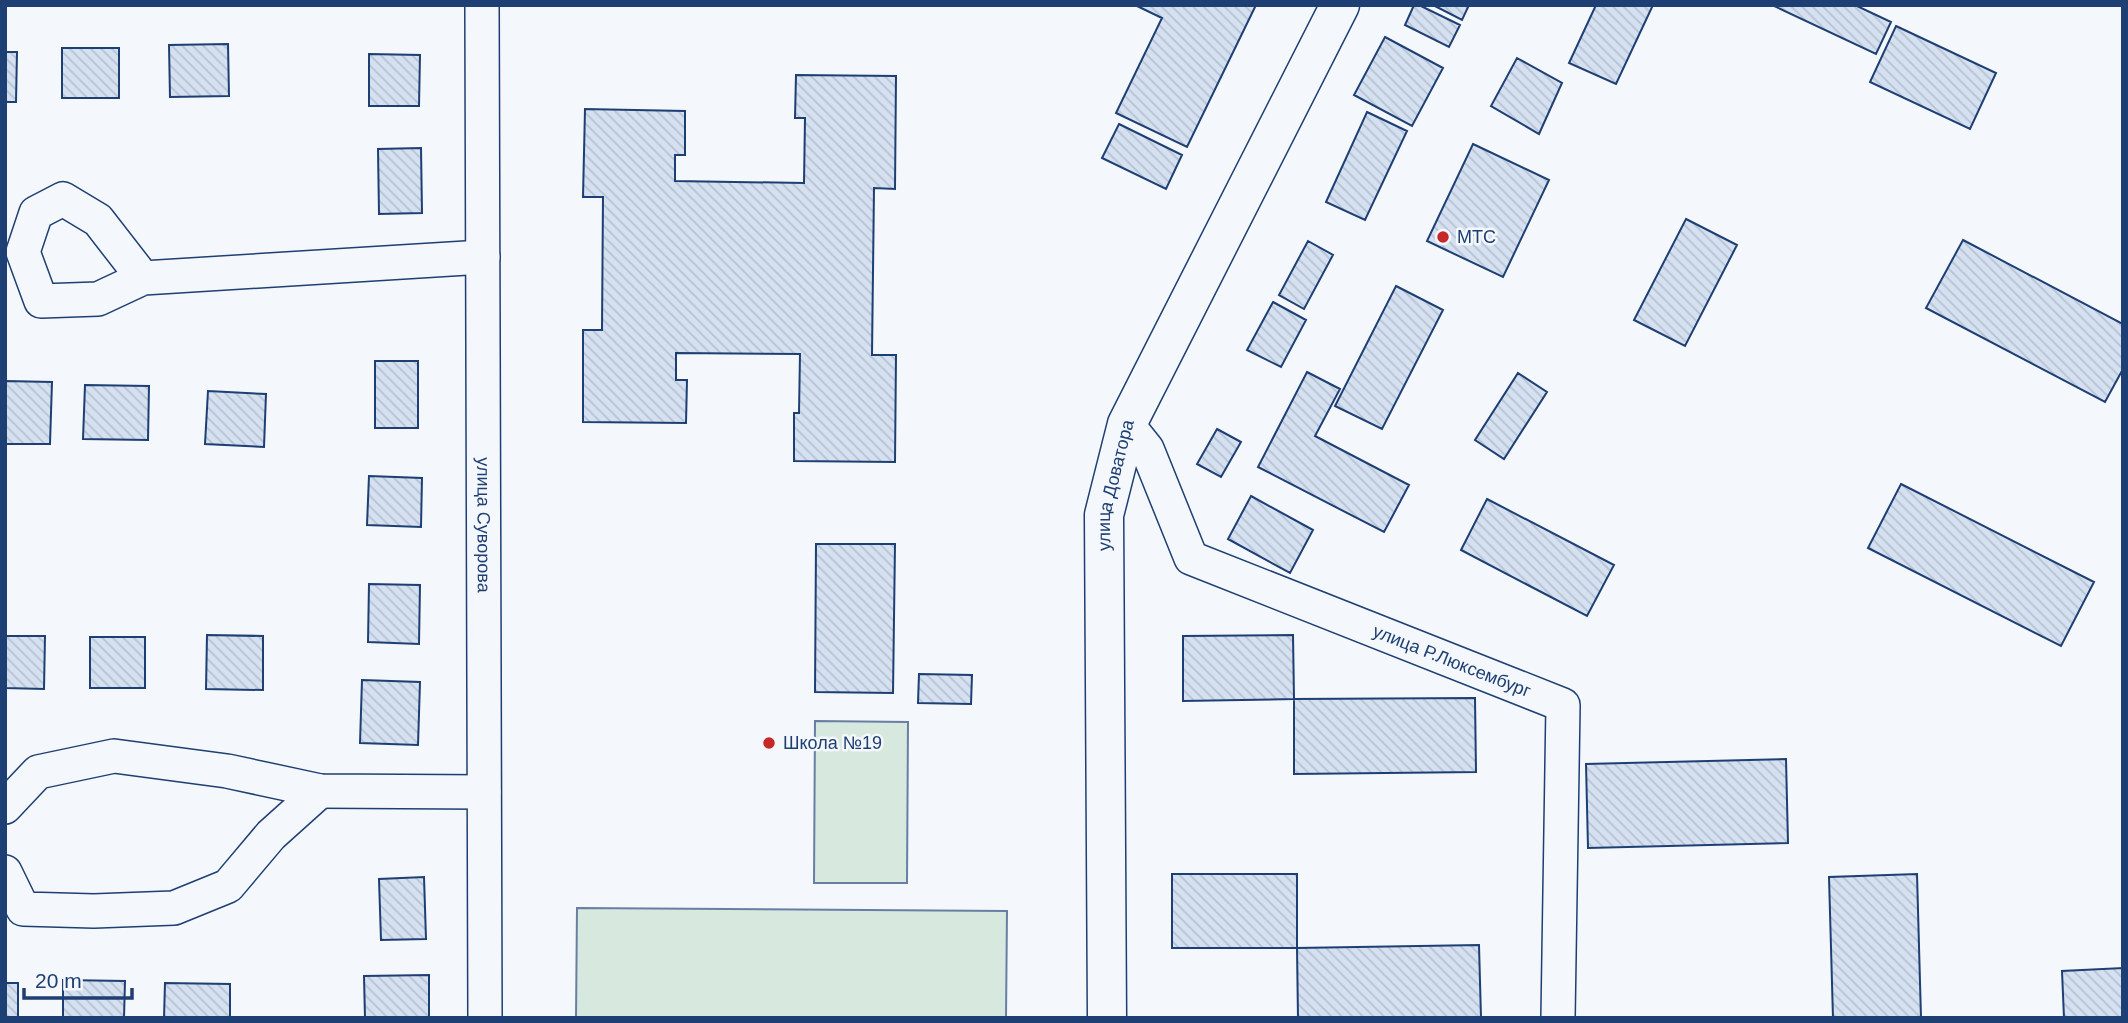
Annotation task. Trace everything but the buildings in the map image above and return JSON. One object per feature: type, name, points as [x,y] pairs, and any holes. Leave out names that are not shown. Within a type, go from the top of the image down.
[{"type":"street","name":"улица Суворова","points":[[482,5],[485,1018]]},
{"type":"street","name":"улица Доватора","points":[[1107,1018],[1104,515],[1127,424],[1340,5]]},
{"type":"street","points":[[144,278],[483,257]]},
{"type":"street","name":"улица Р.Люксембург","points":[[1127,424],[1147,449],[1191,558],[1563,705],[1558,1018]]},
{"type":"street","points":[[5,807],[38,772],[114,756],[227,771],[320,791],[484,792]]},
{"type":"street","points":[[5,872],[23,909],[94,911],[174,908],[229,887],[271,835],[320,791]]},
{"type":"shaded area","points":[[815,721],[908,722],[907,883],[814,883]]},
{"type":"shaded area","points":[[577,908],[1007,911],[1006,1018],[576,1018]]},
{"type":"place","name":"МТС","points":[[1443,237]]},
{"type":"place","name":"Школа №19","points":[[769,743]]}]
